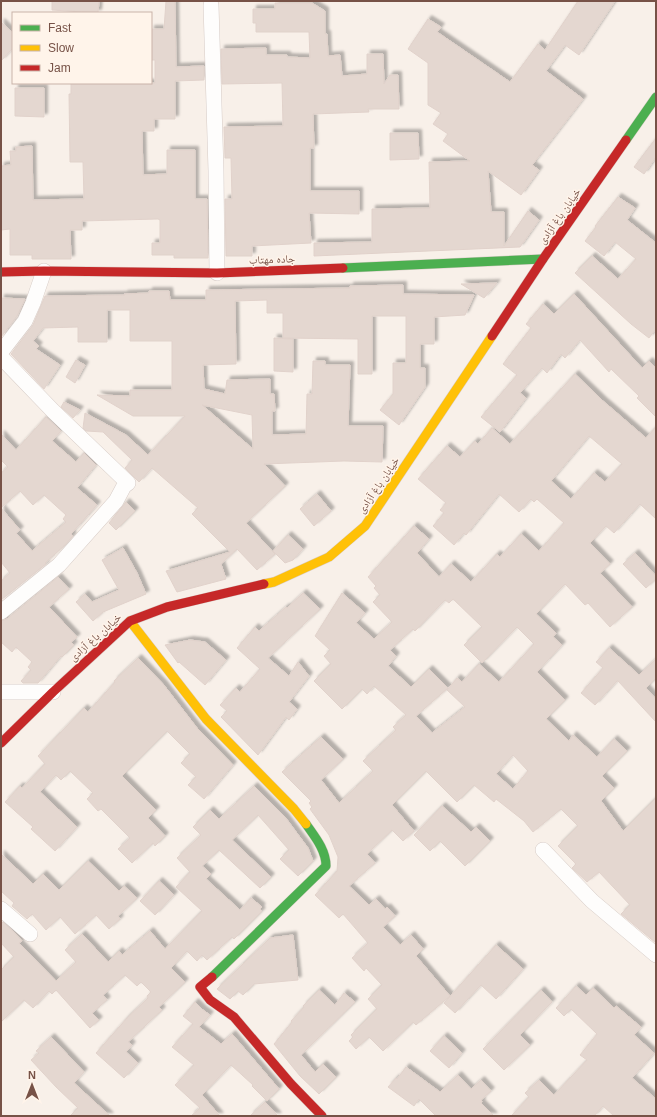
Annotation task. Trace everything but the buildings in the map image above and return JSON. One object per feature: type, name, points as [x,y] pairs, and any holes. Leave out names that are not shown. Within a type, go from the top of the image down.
[{"type":"street","points":[[211,5],[216,171],[217,273]]},
{"type":"street","name":"خیابان باغ آزادی","points":[[1,743],[53,692],[130,621],[167,607],[274,582],[329,557],[365,526],[543,259],[656,97]]},
{"type":"street","name":"جاده مهتاب","points":[[1,272],[217,273],[543,259]]},
{"type":"street","points":[[1,352],[25,321],[44,271]]},
{"type":"street","points":[[1,357],[53,411],[128,483],[124,486],[116,501],[59,565],[1,612]]},
{"type":"street","points":[[130,621],[206,719],[294,809],[319,842],[326,861],[326,866],[223,967],[200,987],[210,1000],[234,1017],[291,1084],[322,1116]]},
{"type":"street","points":[[1,692],[53,692]]},
{"type":"street","points":[[543,850],[592,901],[656,955]]},
{"type":"street","points":[[1,909],[30,934]]},
{"type":"traffic: fast","points":[[626,140],[656,97]]},
{"type":"traffic: fast","points":[[343,268],[543,259]]},
{"type":"traffic: fast","points":[[212,977],[326,866],[326,860],[322,849],[306,824]]},
{"type":"traffic: slow","points":[[264,584],[274,582],[329,557],[365,526],[492,336]]},
{"type":"traffic: slow","points":[[130,621],[206,719],[294,809],[306,824]]},
{"type":"traffic: jam","points":[[492,336],[543,259],[626,140]]},
{"type":"traffic: jam","points":[[1,272],[217,273],[343,268]]},
{"type":"traffic: jam","points":[[1,743],[53,692],[130,621],[167,607],[264,584]]},
{"type":"traffic: jam","points":[[212,977],[200,987],[210,1000],[234,1017],[291,1084],[322,1116]]}]
